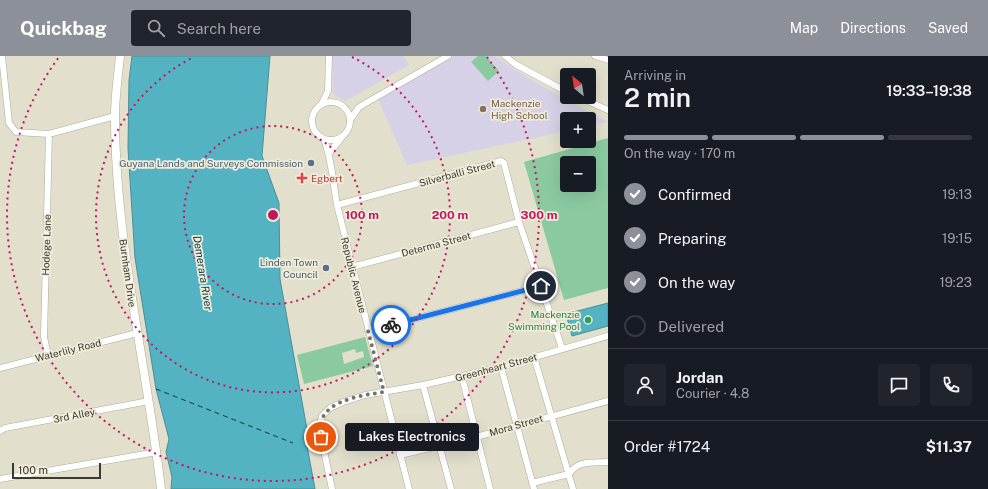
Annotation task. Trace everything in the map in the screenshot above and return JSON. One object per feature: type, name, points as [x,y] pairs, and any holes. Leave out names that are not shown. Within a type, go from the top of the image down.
[{"type":"street","points":[[2,56],[9,123],[16,132],[49,134],[115,116]]},
{"type":"street","name":"Burnham Drive","points":[[120,56],[115,116],[119,196],[124,248],[157,452],[161,489]]},
{"type":"street","points":[[329,56],[328,91],[321,105],[312,116],[312,123],[318,135],[324,139],[331,140],[344,134]]},
{"type":"street","points":[[329,153],[349,128],[350,120],[359,107],[448,56]]},
{"type":"street","points":[[505,56],[515,64],[560,88]]},
{"type":"street","points":[[595,56],[608,60]]},
{"type":"street","points":[[328,91],[339,105],[346,110],[350,120]]},
{"type":"street","points":[[321,105],[331,102],[339,105],[359,107]]},
{"type":"street","points":[[595,104],[608,110]]},
{"type":"street","name":"Hodege Lane","points":[[48,356],[44,337],[49,134]]},
{"type":"street","name":"Republic Avenue","points":[[324,139],[332,163],[331,172],[337,205],[352,267],[409,489]]},
{"type":"street","name":"Silverballi Street","points":[[337,205],[501,161],[507,168],[519,222],[562,348]]},
{"type":"street","name":"Determa Street","points":[[352,267],[519,222]]},
{"type":"street","points":[[368,331],[541,286]]},
{"type":"street","name":"Waterlily Road","points":[[0,368],[137,333]]},
{"type":"street","name":"Greenheart Street","points":[[332,489],[318,427],[322,416],[330,408],[343,402],[384,392],[462,377],[501,367],[562,348],[608,336]]},
{"type":"street","points":[[534,357],[573,489]]},
{"type":"street","points":[[501,367],[533,486],[569,474],[574,467],[580,464],[608,462]]},
{"type":"street","points":[[462,377],[490,489]]},
{"type":"street","points":[[423,385],[451,489]]},
{"type":"street","name":"3rd Alley","points":[[0,431],[5,428],[149,401]]},
{"type":"street","name":"Mora Street","points":[[400,455],[476,437],[608,401]]},
{"type":"street","points":[[0,479],[157,452]]},
{"type":"shaded area","points":[[332,56],[404,56],[409,65],[345,101],[333,94]]},
{"type":"shaded area","name":"Mackenzie High School","points":[[454,56],[494,56],[536,83],[560,96],[560,104],[575,104],[590,112],[560,112],[560,132],[407,165],[378,99]]},
{"type":"shaded area","name":"Mackenzie High School","points":[[596,116],[608,122],[596,125]]},
{"type":"green space","points":[[478,56],[486,56],[499,71],[488,81],[471,62]]},
{"type":"green space","points":[[608,138],[608,288],[564,300],[524,162],[573,148],[596,148],[596,141]]},
{"type":"green space","points":[[365,337],[373,366],[304,384],[297,355]],"holes":[[[355,349],[356,353],[363,351],[364,357],[344,364],[342,353]]]},
{"type":"water","name":"Demerara River","points":[[132,56],[270,56],[262,156],[279,203],[280,279],[308,435],[303,437],[307,446],[315,489],[171,489],[172,477],[166,452],[169,439],[156,389],[135,258],[128,148],[129,80]]},
{"type":"water","name":"Mackenzie Swimming Pool","points":[[608,303],[608,326],[572,336],[566,314]]},
{"type":"ferry route","points":[[156,389],[293,443]]},
{"type":"way so far","points":[[321,437],[318,427],[322,416],[330,408],[357,397],[384,392],[368,331],[391,325]]},
{"type":"place","name":"Mackenzie High School","points":[[483,109]]},
{"type":"place","name":"Guyana Lands and Surveys Commission","points":[[311,163]]},
{"type":"place","name":"Egbert","points":[[302,178]]},
{"type":"place","name":"Linden Town Council","points":[[326,268]]},
{"type":"place","name":"Mackenzie Swimming Pool","points":[[588,320]]},
{"type":"place","name":"Lakes Electronics","points":[[321,437]]},
{"type":"route","points":[[391,325],[541,286]]}]
